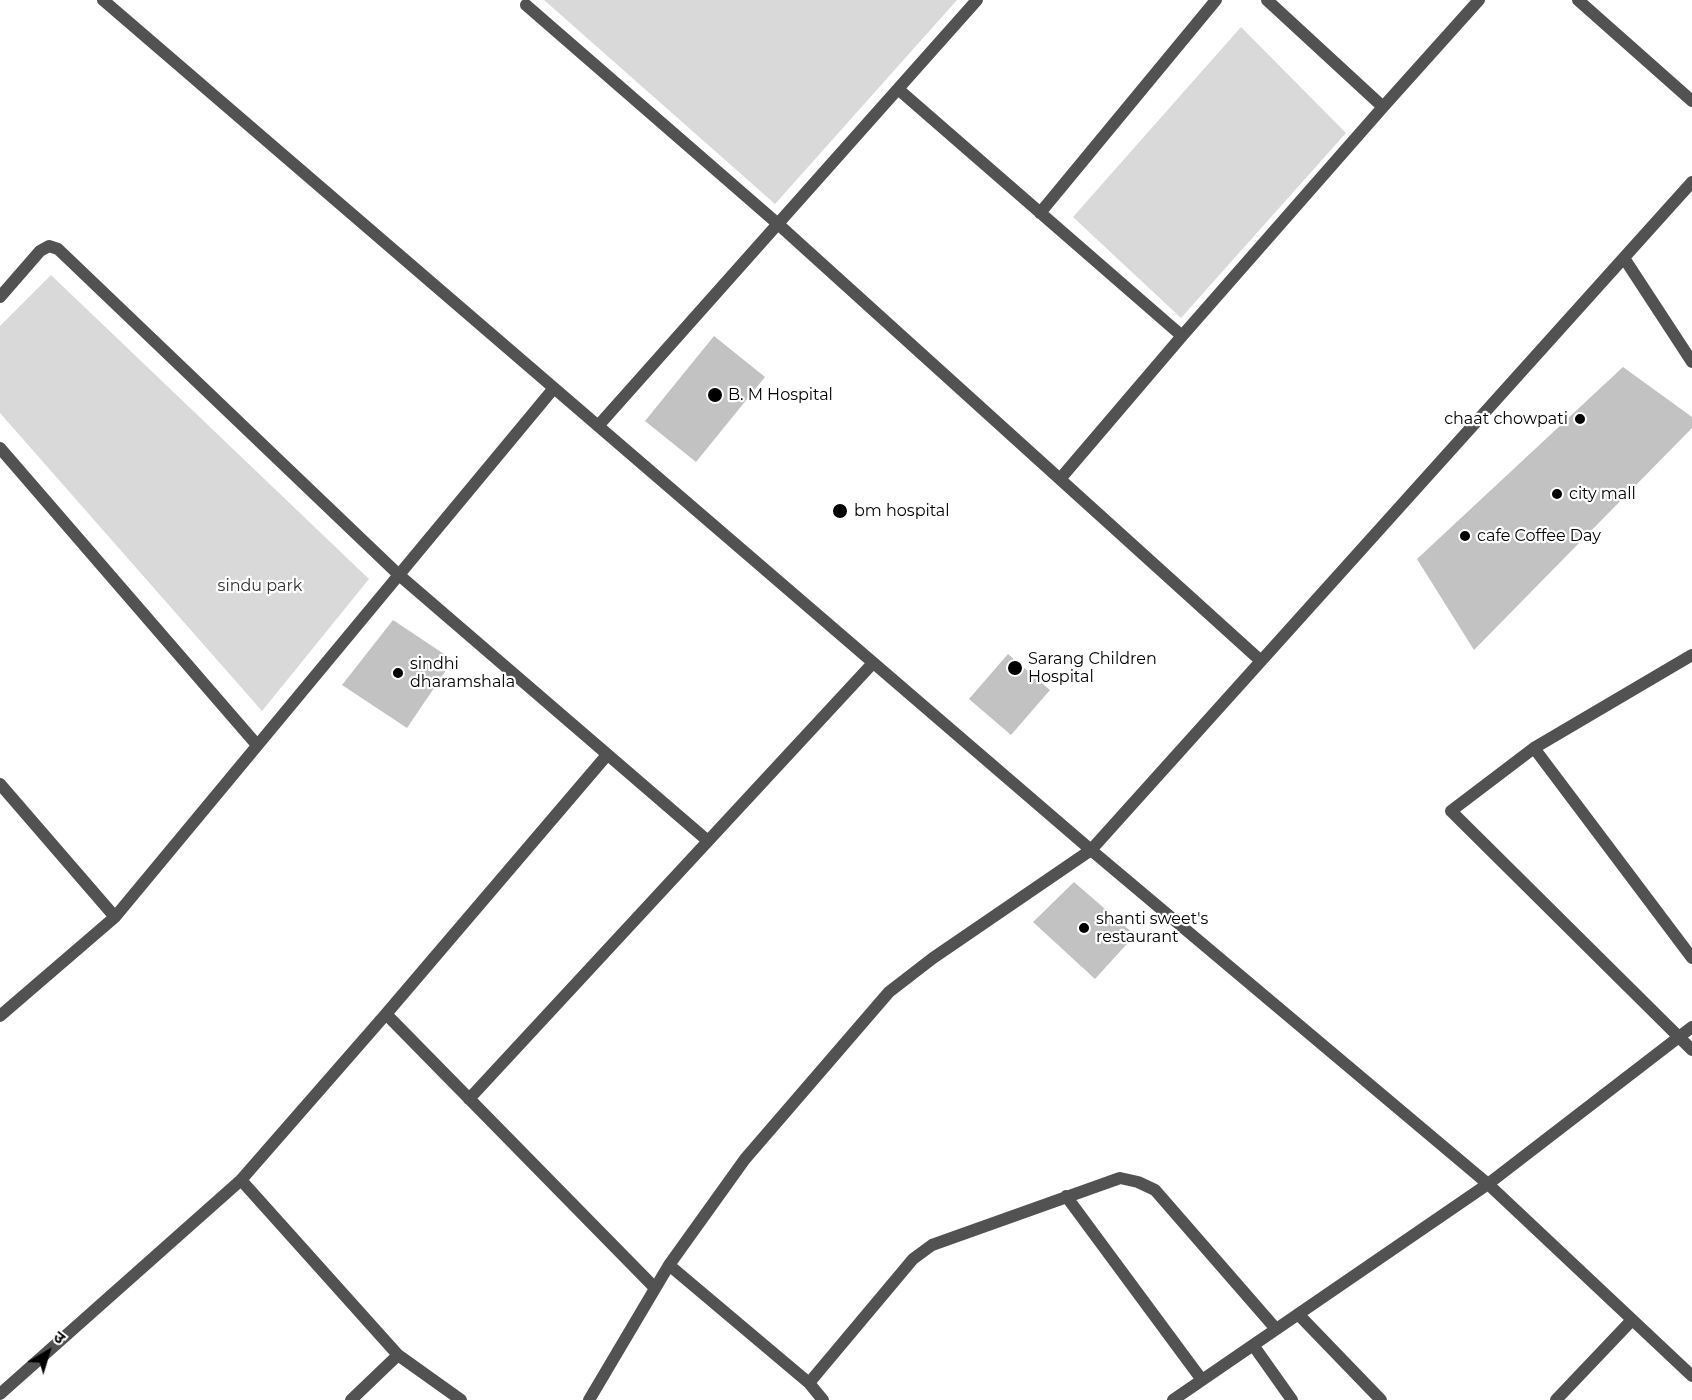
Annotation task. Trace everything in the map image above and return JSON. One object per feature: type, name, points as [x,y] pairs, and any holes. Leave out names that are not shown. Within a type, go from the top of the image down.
[{"type":"street","points":[[103,0],[1091,850],[1488,1184],[1692,1376]]},
{"type":"street","points":[[598,426],[977,0]]},
{"type":"street","points":[[1040,213],[1216,0]]},
{"type":"street","points":[[1267,0],[1383,107]]},
{"type":"street","points":[[1060,479],[1182,336],[1479,0]]},
{"type":"street","points":[[1578,0],[1692,101]]},
{"type":"street","points":[[525,2],[778,224],[1261,661]]},
{"type":"street","points":[[898,89],[1182,336]]},
{"type":"street","points":[[589,1400],[669,1265],[745,1159],[889,992],[933,958],[1091,850],[1692,182]]},
{"type":"street","points":[[0,297],[40,251],[49,246],[58,249],[399,575],[708,841]]},
{"type":"street","points":[[1623,258],[1692,362]]},
{"type":"street","points":[[0,1016],[115,917],[554,388]]},
{"type":"street","points":[[0,447],[257,746]]},
{"type":"street","points":[[1692,655],[1534,748],[1451,811],[1692,1050]]},
{"type":"street","points":[[470,1099],[873,663]]},
{"type":"street","points":[[1534,748],[1692,958]]},
{"type":"street","points":[[0,1394],[241,1180],[607,755]]},
{"type":"street","points":[[0,784],[115,917]]},
{"type":"street","points":[[386,1014],[655,1288]]},
{"type":"street","points":[[1173,1400],[1488,1184],[1692,1027]]},
{"type":"street","points":[[809,1383],[913,1259],[932,1245],[1120,1178],[1138,1182],[1155,1190],[1276,1329]]},
{"type":"street","points":[[241,1180],[398,1355],[460,1400]]},
{"type":"street","points":[[1066,1196],[1202,1380]]},
{"type":"street","points":[[669,1265],[809,1383],[823,1400]]},
{"type":"street","points":[[1298,1314],[1381,1400]]},
{"type":"street","points":[[1556,1400],[1632,1320]]},
{"type":"street","points":[[1253,1345],[1292,1400]]},
{"type":"street","points":[[351,1400],[398,1355]]},
{"type":"green space","points":[[544,0],[957,0],[775,204]]},
{"type":"green space","points":[[1241,27],[1346,133],[1181,318],[1073,217]]},
{"type":"green space","name":"sindu park","points":[[51,275],[369,579],[262,711],[0,413],[0,326]]},
{"type":"building","points":[[714,336],[765,377],[696,462],[645,421]]},
{"type":"building","name":"city mall","points":[[1623,367],[1692,417],[1692,428],[1474,650],[1417,559]]},
{"type":"building","name":"sindhi dharamshala","points":[[393,620],[453,660],[407,728],[342,685]]},
{"type":"building","points":[[1008,654],[1050,690],[1011,735],[969,699]]},
{"type":"building","name":"shanti sweet's restaurant","points":[[1074,882],[1135,935],[1095,979],[1033,922]]},
{"type":"place","name":"B. M Hospital","points":[[715,395]]},
{"type":"place","name":"chaat chowpati","points":[[1580,419]]},
{"type":"place","name":"city mall","points":[[1557,494]]},
{"type":"place","name":"bm hospital","points":[[840,511]]},
{"type":"place","name":"cafe Coffee Day","points":[[1465,536]]},
{"type":"place","name":"Sarang Children Hospital","points":[[1015,668]]},
{"type":"place","name":"sindhi dharamshala","points":[[398,673]]},
{"type":"place","name":"shanti sweet's restaurant","points":[[1084,928]]}]
